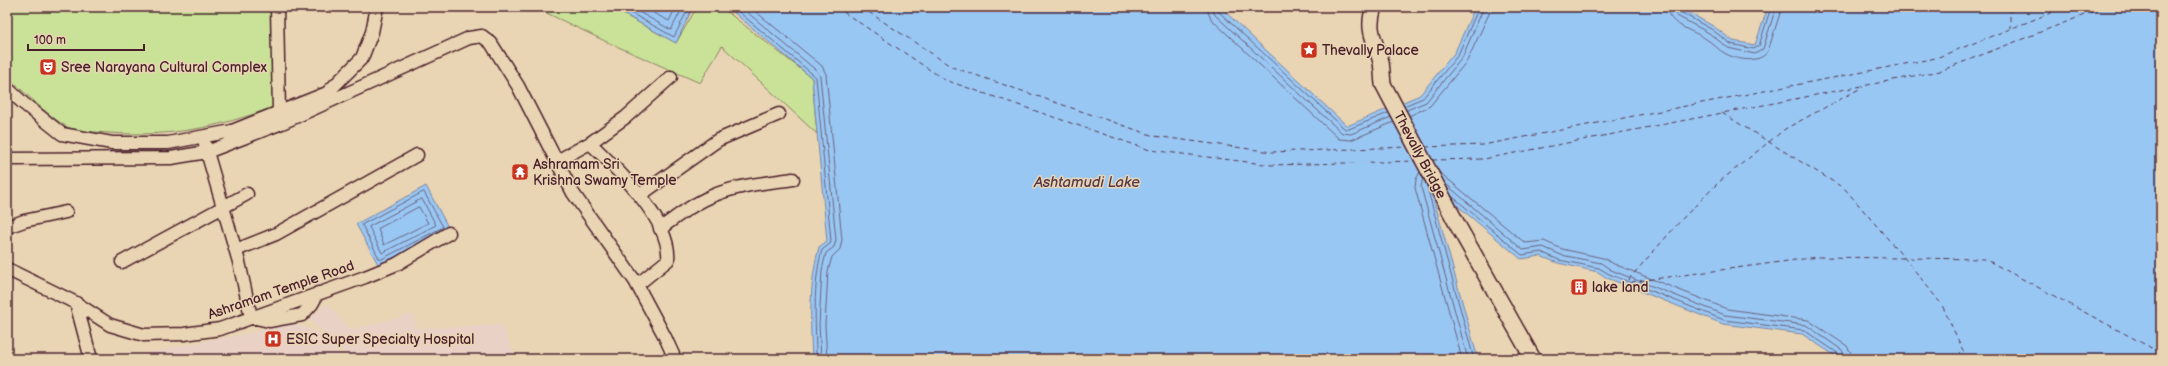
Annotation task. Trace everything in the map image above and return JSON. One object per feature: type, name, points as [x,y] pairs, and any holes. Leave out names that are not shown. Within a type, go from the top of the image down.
[{"type":"main road","name":"Thevally Bridge","points":[[1374,7],[1370,17],[1371,35],[1381,62],[1383,84],[1458,226],[1533,359]]},
{"type":"street","points":[[277,7],[279,113]]},
{"type":"street","points":[[7,88],[23,103],[62,134],[112,143],[168,143],[232,131],[327,93],[362,58],[372,32],[377,7]]},
{"type":"street","points":[[7,159],[171,158],[207,152],[289,120],[469,38],[482,36],[491,43],[518,86],[573,193],[637,285],[675,359]]},
{"type":"street","points":[[557,161],[590,143],[626,118],[671,77]]},
{"type":"street","points":[[640,194],[718,140],[750,124],[778,114]]},
{"type":"street","points":[[204,136],[207,152],[236,250],[251,317],[269,321],[302,315],[312,304],[318,293]]},
{"type":"street","points":[[590,143],[629,181],[640,194],[660,229],[665,242],[668,260],[637,285]]},
{"type":"street","points":[[236,250],[276,234],[417,155]]},
{"type":"street","points":[[660,229],[694,205],[712,196],[759,184],[793,179]]},
{"type":"street","points":[[122,262],[247,194]]},
{"type":"street","points":[[7,227],[24,221],[66,212]]},
{"type":"street","name":"Ashramam Temple Road","points":[[7,269],[76,303],[110,324],[144,335],[184,334],[212,330],[397,264],[449,233]]},
{"type":"street","points":[[76,303],[91,359]]},
{"type":"street","points":[[286,304],[294,316]]},
{"type":"shaded area","points":[[327,303],[351,330],[412,314],[417,328],[502,325],[516,359],[350,359],[309,319]]},
{"type":"shaded area","name":"ESIC Super Specialty Hospital","points":[[294,324],[318,332],[334,346],[343,359],[147,359],[145,353]]},
{"type":"green space","points":[[272,7],[274,107],[213,126],[153,134],[90,132],[70,128],[47,113],[7,75],[7,9]]},
{"type":"green space","points":[[534,7],[610,7],[676,43],[697,7],[721,7],[812,78],[817,134],[722,46],[700,83],[607,42]]},
{"type":"water","points":[[611,7],[693,7],[676,43]]},
{"type":"water","name":"Ashtamudi Lake","points":[[727,7],[1220,7],[1347,126],[1420,95],[1455,52],[1475,7],[1679,7],[1713,26],[1733,41],[1755,45],[1768,7],[2161,7],[2161,359],[1840,359],[1802,334],[1723,324],[1607,278],[1598,272],[1558,263],[1540,256],[1521,259],[1429,182],[1478,359],[812,359],[811,317],[813,275],[819,247],[827,241],[812,78]]},
{"type":"water","points":[[426,186],[449,229],[379,266],[356,224]]},
{"type":"ferry route","points":[[836,7],[945,80],[1150,150],[1272,165],[1415,161]]},
{"type":"ferry route","points":[[861,7],[952,67],[1154,136],[1272,152],[1407,147]]},
{"type":"ferry route","points":[[2010,7],[2010,28]]},
{"type":"ferry route","points":[[1425,147],[1483,145],[1936,58],[2066,7]]},
{"type":"ferry route","points":[[1432,160],[1484,159],[1940,71],[2105,7]]},
{"type":"ferry route","points":[[1628,280],[1684,217],[1719,182],[1785,129],[1863,87]]},
{"type":"ferry route","points":[[1722,113],[1845,189],[1912,267],[1942,305],[1967,359]]},
{"type":"ferry route","points":[[1631,282],[1818,257],[1985,259],[2161,353]]},
{"type":"place","name":"Thevally Palace","points":[[1309,50]]},
{"type":"place","name":"Sree Narayana Cultural Complex","points":[[48,67]]},
{"type":"place","name":"Ashramam Sri Krishna Swamy Temple","points":[[520,172]]},
{"type":"place","name":"lake land","points":[[1579,287]]},
{"type":"place","name":"ESIC Super Specialty Hospital","points":[[273,339]]}]
